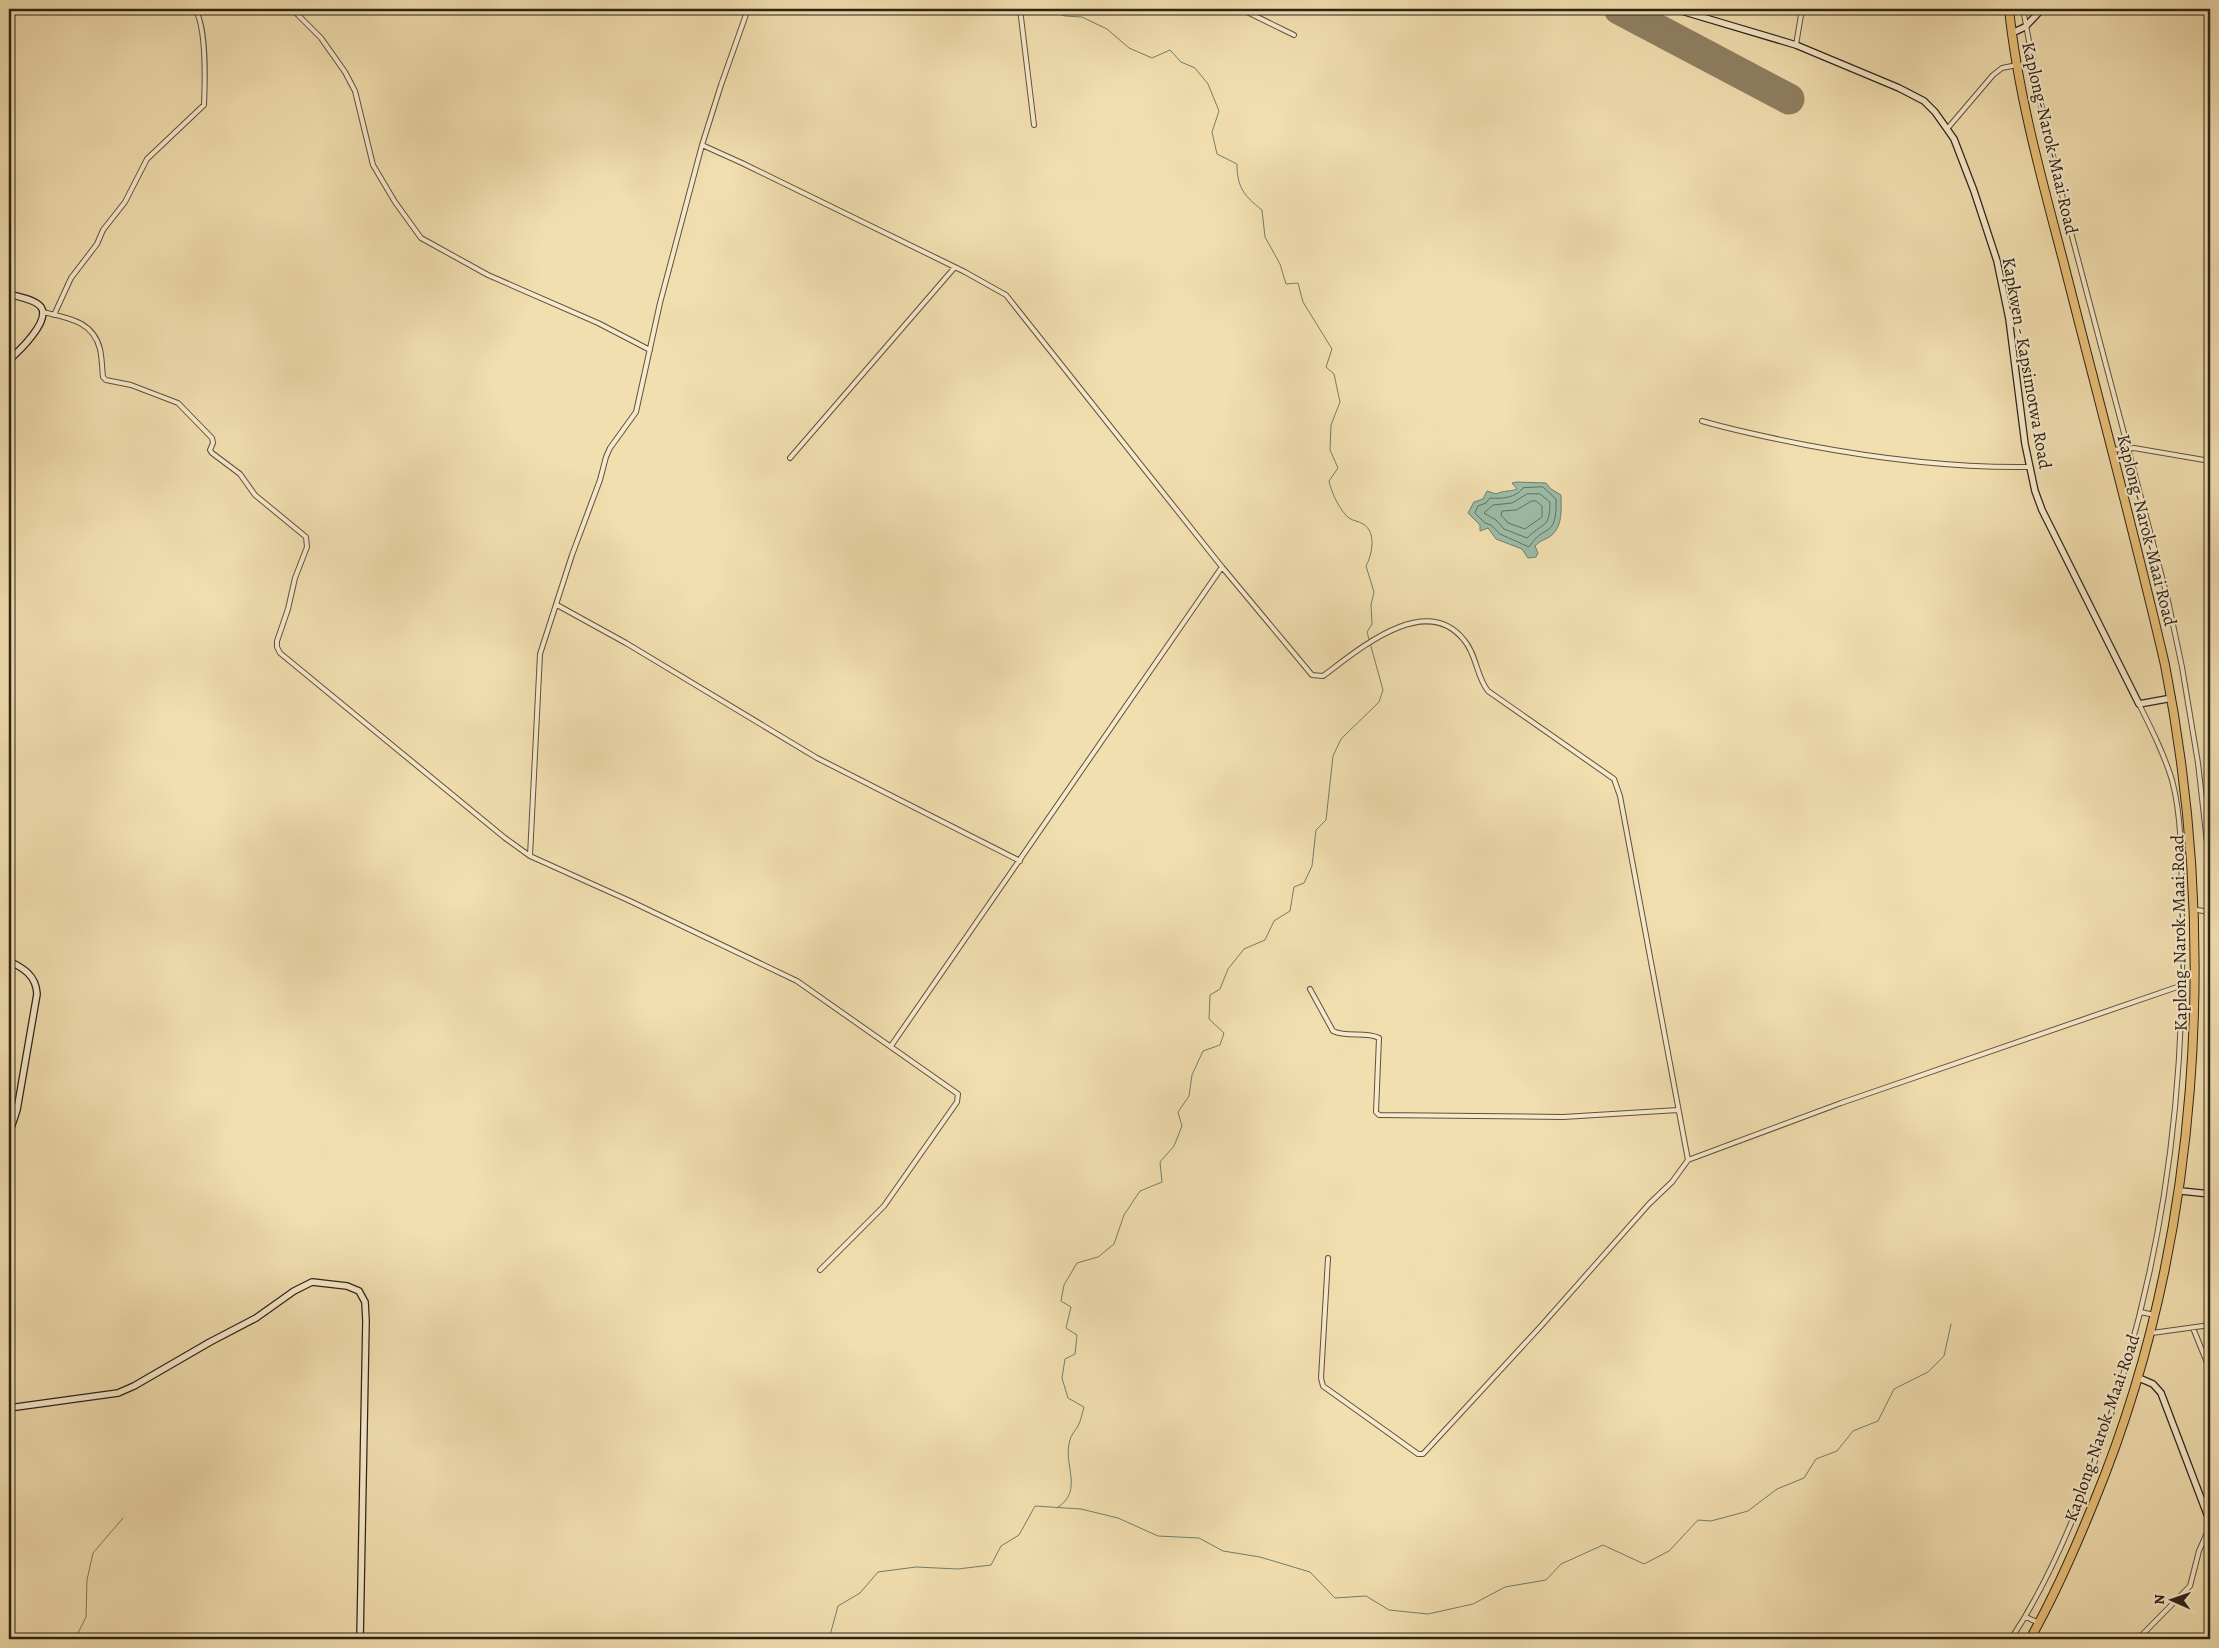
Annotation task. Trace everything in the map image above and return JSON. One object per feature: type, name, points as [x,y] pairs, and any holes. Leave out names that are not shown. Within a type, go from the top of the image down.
[{"type":"highway","name":"Kaplong-Narok-Maai Road","points":[[2009,9],[2017,65],[2041,177],[2172,698],[2191,825],[2197,910],[2198,1016],[2194,1087],[2181,1165],[2181,1191],[2156,1316],[2139,1378],[2108,1468],[2076,1548],[2030,1639]]},
{"type":"street","points":[[54,315],[71,278],[97,244],[103,230],[125,202],[147,159],[203,106],[205,49],[200,20],[195,9]]},
{"type":"street","points":[[292,9],[321,38],[345,72],[355,91],[373,165],[395,202],[421,238],[488,274],[598,323],[650,350]]},
{"type":"street","points":[[530,856],[540,654],[572,555],[600,480],[606,456],[636,412],[660,303],[702,145],[720,85],[748,9]]},
{"type":"street","points":[[1020,9],[1034,125]]},
{"type":"street","points":[[1241,9],[1294,35]]},
{"type":"street","name":"Kapkwen - Kapsimotwa Road","points":[[1675,9],[1796,45],[1900,88],[1916,96],[1935,112],[1947,129],[1954,140],[1974,192],[1996,261],[2008,319],[2029,467],[2042,510],[2139,704]]},
{"type":"street","points":[[1796,45],[1802,9]]},
{"type":"street","points":[[2024,9],[2025,27],[2069,225],[2167,596],[2182,667],[2198,763],[2210,869]]},
{"type":"street","points":[[2012,33],[2025,27],[2042,9]]},
{"type":"street","points":[[1947,129],[1993,75],[2002,68],[2017,65]]},
{"type":"street","points":[[702,145],[954,267],[999,290],[1013,301],[1222,567],[1274,628],[1307,671],[1318,677],[1323,676],[1373,639],[1393,628],[1412,623],[1429,622],[1445,625],[1454,629],[1474,654],[1482,683],[1488,691],[1614,780],[1620,796],[1688,1160]]},
{"type":"street","points":[[790,458],[954,267]]},
{"type":"street","points":[[9,294],[34,302],[41,307],[43,312],[42,320],[35,332],[9,360]]},
{"type":"street","points":[[43,312],[76,320],[93,332],[100,351],[106,380],[131,385],[178,403],[212,438],[213,443],[210,450],[212,453],[240,474],[249,484],[255,495],[306,537],[306,546],[277,641],[280,653],[505,838],[530,856],[630,901],[797,981],[958,1094],[957,1102],[884,1206],[820,1270]]},
{"type":"street","points":[[1702,421],[1776,440],[1896,461],[1998,468],[2029,467]]},
{"type":"street","points":[[2111,450],[2129,448],[2210,461]]},
{"type":"street","points":[[891,1046],[1222,567]]},
{"type":"street","points":[[557,605],[626,643],[817,758],[1020,861]]},
{"type":"street","points":[[2011,1639],[2026,1617],[2053,1564],[2089,1477],[2107,1427],[2141,1312],[2159,1234],[2170,1164],[2181,1043],[2183,985],[2179,826],[2171,778],[2139,704],[2172,698]]},
{"type":"street","points":[[2179,826],[2191,825]]},
{"type":"street","points":[[2197,910],[2210,912]]},
{"type":"street","points":[[9,960],[25,969],[32,977],[36,994],[17,1110],[9,1134]]},
{"type":"street","points":[[1328,1258],[1321,1378],[1323,1386],[1420,1455],[1425,1453],[1649,1204],[1672,1182],[1688,1160],[1841,1103],[2183,985]]},
{"type":"street","points":[[1310,990],[1333,1031],[1379,1038],[1376,1112],[1379,1115],[1563,1117],[1678,1110]]},
{"type":"street","points":[[2181,1191],[2210,1194]]},
{"type":"street","points":[[9,1408],[104,1396],[126,1389],[256,1318],[294,1291],[312,1282],[347,1286],[359,1292],[364,1302],[366,1320],[360,1639]]},
{"type":"street","points":[[2141,1312],[2156,1316]]},
{"type":"street","points":[[2152,1333],[2210,1325]]},
{"type":"street","points":[[2193,1328],[2210,1370]]},
{"type":"street","points":[[2139,1378],[2153,1384],[2161,1393],[2210,1522]]},
{"type":"street","points":[[2138,1639],[2190,1586],[2199,1551],[2210,1526]]},
{"type":"street","points":[[2026,1617],[2038,1623]]},
{"type":"water","points":[[1512,483],[1546,483],[1551,489],[1561,495],[1561,516],[1556,531],[1535,546],[1538,553],[1536,557],[1528,558],[1522,549],[1496,539],[1488,528],[1480,531],[1480,525],[1468,513],[1474,502],[1483,499],[1487,491],[1496,494],[1514,490],[1517,489]]},
{"type":"waterway","points":[[1047,9],[1065,16],[1082,17],[1107,29],[1129,48],[1152,58],[1170,50],[1181,62],[1195,68],[1208,84],[1219,111],[1212,132],[1217,154],[1237,164],[1240,185],[1250,200],[1262,210],[1265,237],[1280,264],[1286,284],[1298,283],[1303,302],[1332,349],[1326,367],[1334,374],[1340,402],[1331,425],[1330,450],[1338,468],[1329,481],[1342,511],[1349,518],[1367,528],[1372,538],[1370,556],[1366,566],[1374,592],[1371,605],[1372,624],[1367,632],[1383,690],[1379,702],[1341,739],[1333,756],[1326,820],[1316,830],[1312,866],[1304,883],[1294,887],[1290,911],[1274,921],[1265,940],[1244,949],[1228,969],[1220,989],[1210,995],[1209,1019],[1224,1033],[1220,1045],[1203,1051],[1192,1075],[1189,1096],[1178,1112],[1182,1126],[1174,1146],[1160,1162],[1162,1182],[1140,1191],[1124,1215],[1114,1244],[1098,1257],[1077,1263],[1064,1285],[1061,1301],[1071,1307],[1066,1328],[1077,1335],[1075,1354],[1065,1359],[1062,1378],[1068,1398],[1084,1407],[1068,1449],[1071,1477],[1070,1493],[1057,1508]]},
{"type":"waterway","points":[[829,1639],[838,1606],[860,1593],[878,1572],[916,1567],[958,1569],[991,1565],[1001,1546],[1019,1535],[1035,1506],[1081,1509],[1118,1518],[1158,1536],[1199,1538],[1223,1551],[1260,1557],[1310,1572],[1335,1598],[1366,1596],[1389,1610],[1428,1614],[1473,1604],[1505,1587],[1546,1580],[1561,1564],[1603,1545],[1644,1564],[1669,1551],[1698,1520],[1711,1521],[1748,1511],[1777,1489],[1804,1478],[1816,1459],[1837,1451],[1853,1431],[1878,1421],[1894,1389],[1928,1372],[1944,1356],[1951,1324]]},
{"type":"waterway","points":[[75,1639],[86,1617],[87,1580],[93,1553],[123,1518]]},
{"type":"runway","points":[[1619,9],[1789,99]]}]
